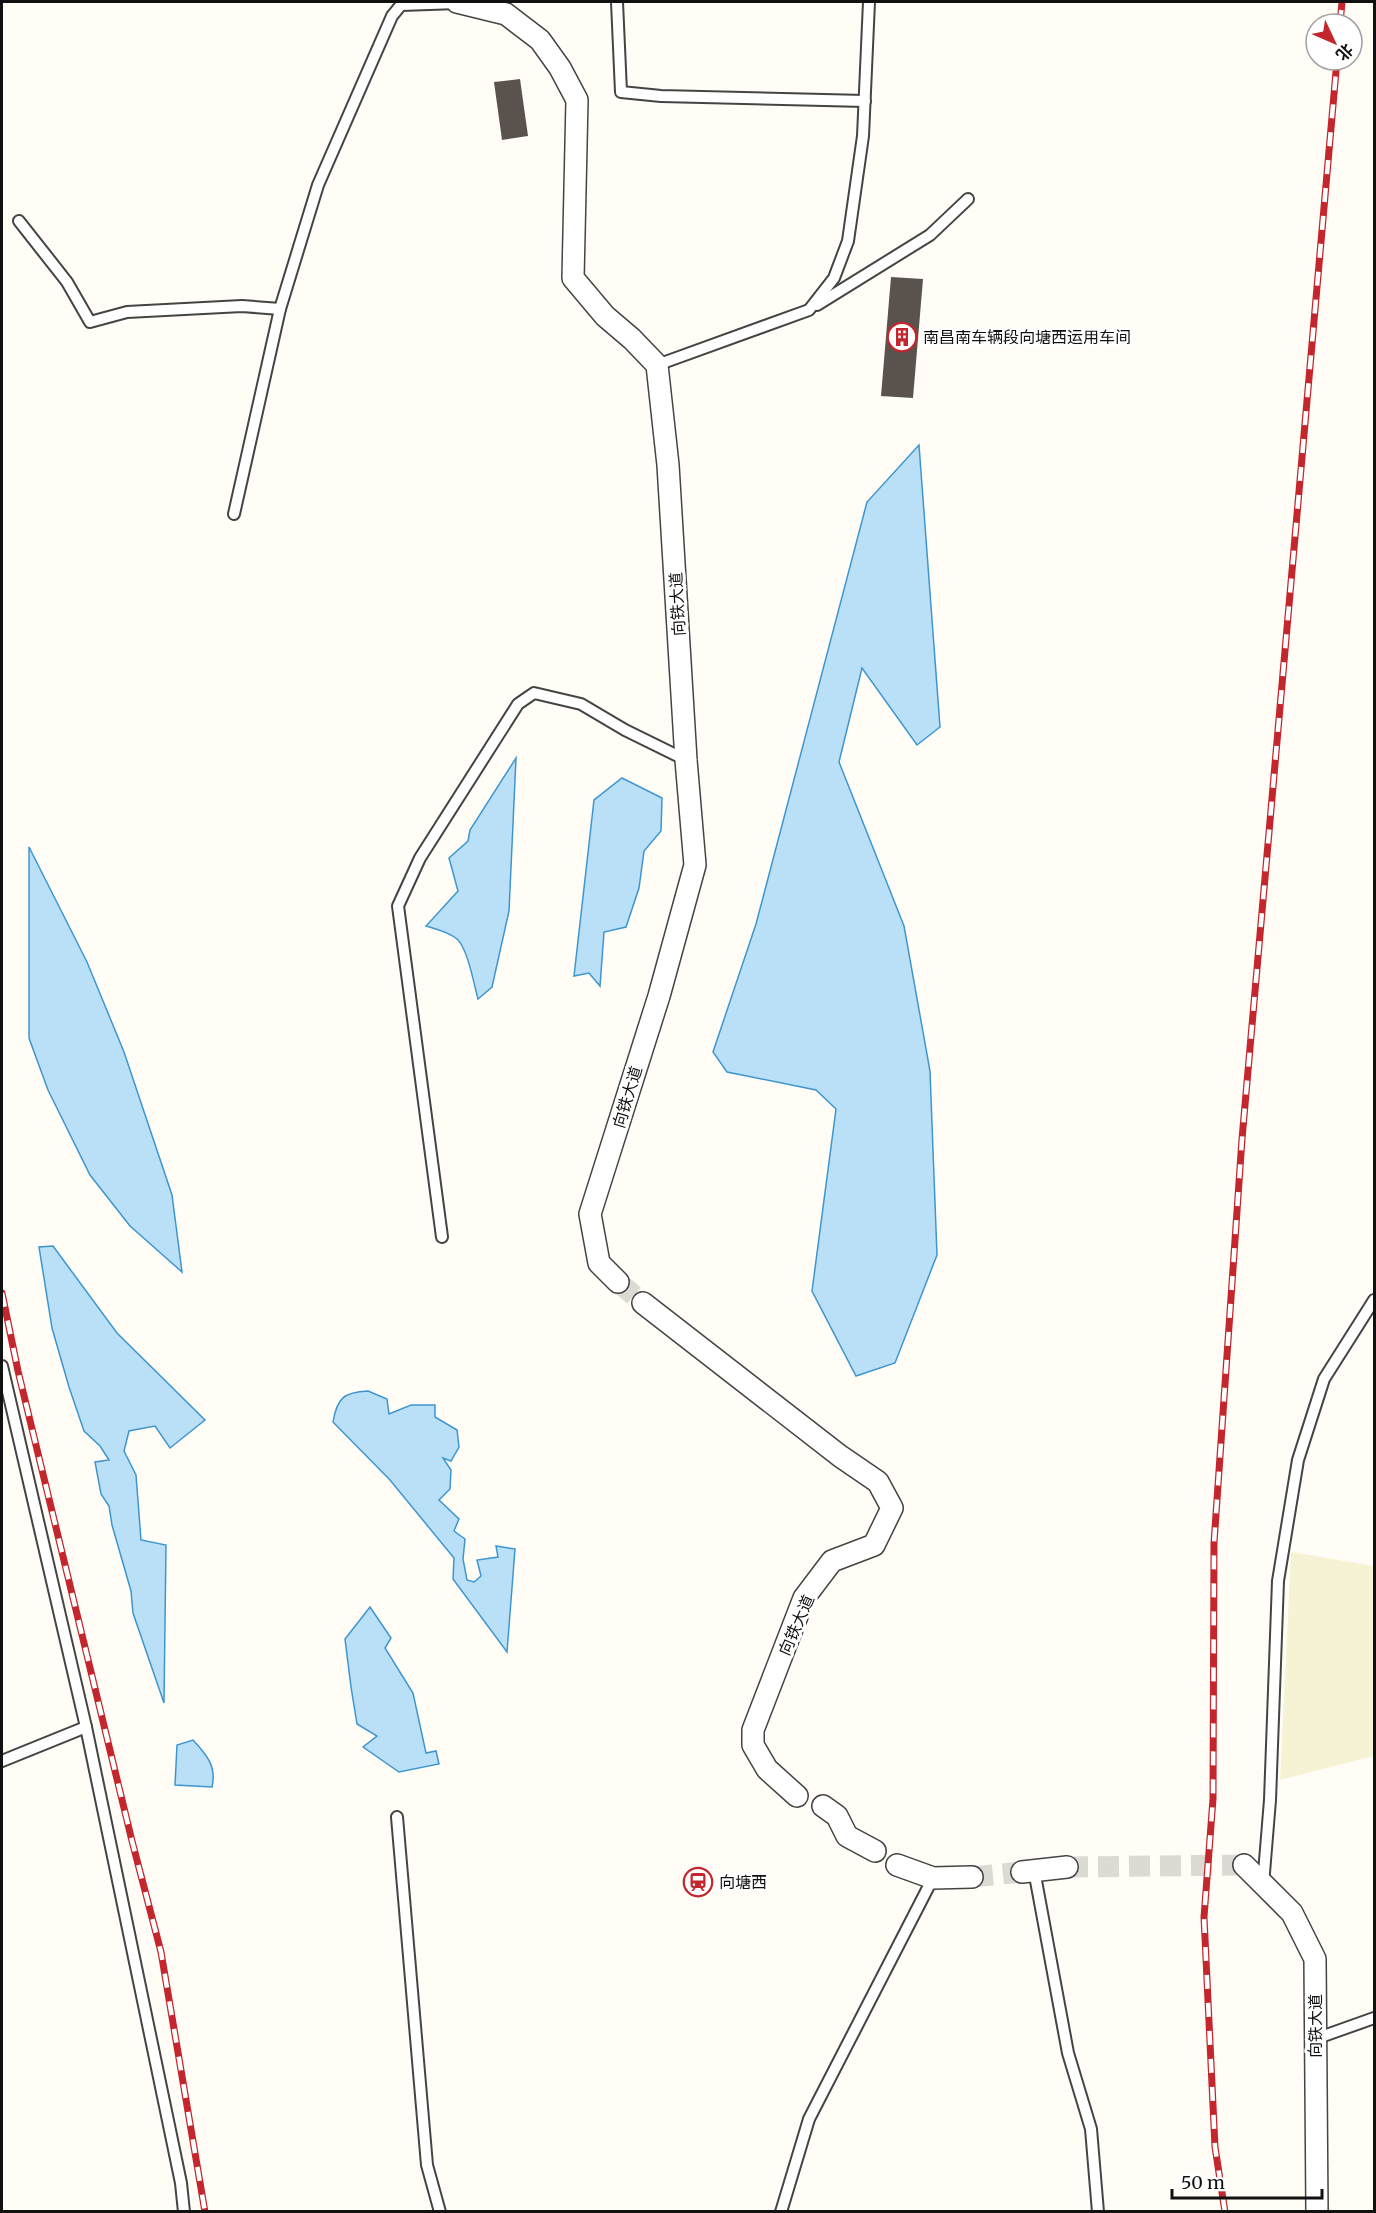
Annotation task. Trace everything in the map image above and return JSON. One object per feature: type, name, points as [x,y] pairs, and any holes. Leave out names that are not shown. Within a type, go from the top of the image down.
[{"type":"street","points":[[458,2],[506,14],[540,40],[560,68],[577,100],[573,278],[604,316],[632,339],[657,365]]},
{"type":"street","name":"向铁大道","points":[[618,1282],[599,1263],[591,1214],[659,996],[695,865],[686,760],[668,465],[657,365]]},
{"type":"street","name":"向铁大道","points":[[643,1303],[840,1456],[878,1482],[892,1508],[874,1545],[832,1561],[804,1598],[753,1730],[753,1745],[767,1769],[797,1796]]},
{"type":"street","points":[[823,1806],[837,1816],[847,1836],[874,1851]]},
{"type":"street","points":[[897,1865],[933,1878],[972,1877]]},
{"type":"street","name":"向铁大道","points":[[1244,1865],[1293,1913],[1314,1959],[1317,2211]]},
{"type":"street","points":[[1028,1871],[1067,1867]]},
{"type":"lane","points":[[234,514],[280,309],[318,185],[392,16],[401,5],[458,2]]},
{"type":"lane","points":[[617,2],[621,92],[662,96],[865,101]]},
{"type":"lane","points":[[809,310],[834,278],[848,241],[863,136],[869,2]]},
{"type":"lane","points":[[657,365],[809,310],[930,235],[968,199]]},
{"type":"lane","points":[[19,221],[67,282],[90,322],[127,312],[242,306],[280,309]]},
{"type":"lane","points":[[442,1237],[398,906],[420,858],[518,704],[534,693],[581,704],[625,730],[686,760]]},
{"type":"lane","points":[[1263,1885],[1270,1800],[1278,1581],[1298,1460],[1324,1379],[1374,1300]]},
{"type":"lane","points":[[2,1366],[86,1727],[184,2211]]},
{"type":"lane","points":[[2,1761],[86,1727]]},
{"type":"lane","points":[[398,1817],[426,2164],[440,2211]]},
{"type":"lane","points":[[1028,1871],[1068,2053],[1091,2129],[1098,2211]]},
{"type":"lane","points":[[781,2211],[809,2119],[933,1878]]},
{"type":"lane","points":[[1315,2039],[1374,2018]]},
{"type":"shaded area","points":[[1291,1552],[1374,1566],[1374,1756],[1280,1780]]},
{"type":"water","points":[[919,445],[940,727],[917,745],[862,668],[839,762],[904,926],[930,1071],[937,1255],[895,1363],[856,1376],[812,1291],[836,1109],[816,1090],[727,1072],[713,1052],[756,924],[867,502]]},
{"type":"water","points":[[516,758],[509,911],[492,987],[478,999],[461,944],[450,934],[426,926],[458,891],[449,858],[468,841],[470,830]]},
{"type":"water","points":[[622,778],[662,798],[661,831],[644,851],[639,888],[626,927],[604,932],[600,986],[589,973],[574,976],[594,800]]},
{"type":"water","points":[[29,847],[87,962],[124,1052],[172,1195],[182,1272],[130,1226],[90,1175],[48,1090],[29,1038]]},
{"type":"water","points":[[53,1246],[117,1333],[205,1420],[170,1448],[155,1426],[129,1431],[124,1451],[136,1475],[141,1540],[166,1545],[164,1703],[133,1613],[131,1591],[112,1525],[109,1506],[101,1494],[95,1462],[109,1460],[100,1446],[84,1431],[52,1328],[39,1247]]},
{"type":"water","points":[[368,1391],[387,1399],[389,1414],[411,1405],[435,1405],[435,1417],[457,1430],[459,1447],[451,1461],[443,1458],[451,1470],[450,1489],[439,1500],[459,1519],[454,1531],[465,1539],[463,1559],[467,1580],[474,1582],[481,1576],[477,1560],[498,1557],[496,1546],[515,1549],[507,1652],[453,1579],[454,1558],[390,1480],[333,1422],[337,1407],[343,1398],[353,1393]]},
{"type":"water","points":[[370,1607],[391,1638],[385,1648],[413,1693],[426,1753],[436,1751],[439,1764],[399,1772],[363,1747],[377,1736],[357,1724],[345,1639]]},
{"type":"water","points":[[193,1740],[206,1755],[212,1767],[212,1787],[175,1785],[177,1745]]},
{"type":"building","points":[[520,79],[528,136],[502,140],[494,82]]},
{"type":"building","name":"南昌南车辆段向塘西运用车间","points":[[891,277],[923,279],[913,398],[881,396]]},
{"type":"tunnel","points":[[618,1282],[643,1303]]},
{"type":"tunnel","points":[[1067,1867],[1244,1865]]},
{"type":"tunnel","points":[[972,1877],[1022,1872]]},
{"type":"railway","points":[[1341,12],[1342,2]]},
{"type":"railway","points":[[1225,2212],[1215,2147],[1204,1917],[1213,1799],[1214,1543],[1242,1139],[1336,72]]},
{"type":"railway","points":[[2,1293],[18,1371],[161,1952],[205,2212]]},
{"type":"place","name":"南昌南车辆段向塘西运用车间","points":[[902,337]]},
{"type":"place","name":"向塘西","points":[[698,1882]]}]
